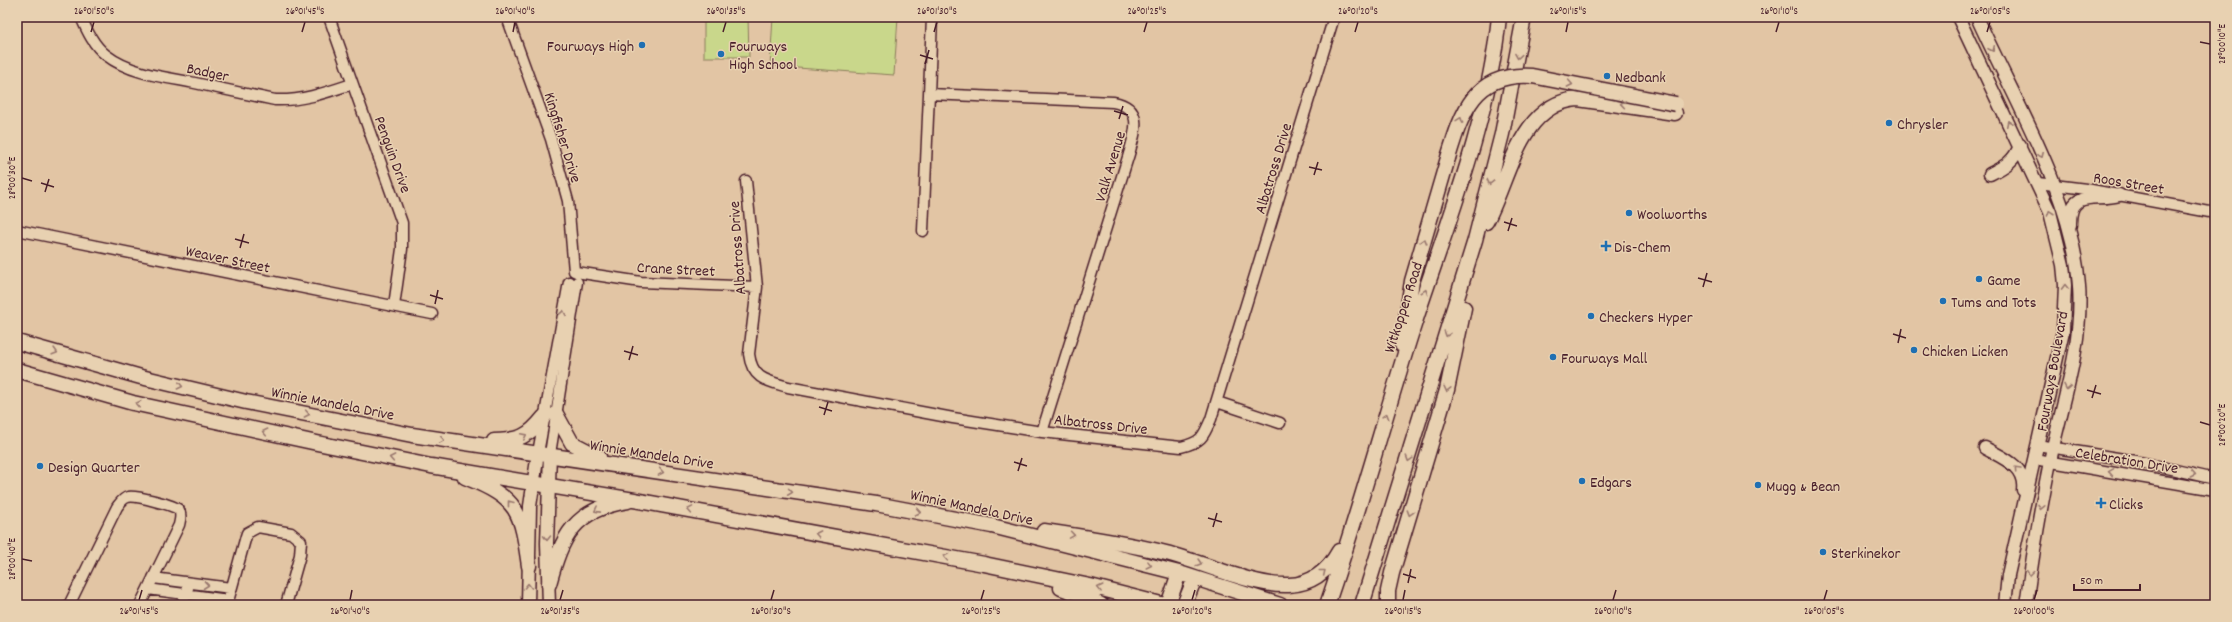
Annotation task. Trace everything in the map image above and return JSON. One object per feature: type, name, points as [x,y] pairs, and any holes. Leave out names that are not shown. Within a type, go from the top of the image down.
[{"type":"main road","name":"Witkoppen Road","points":[[1328,602],[1402,361],[1475,140],[1487,96],[1495,52],[1498,17]]},
{"type":"main road","points":[[1362,605],[1468,268],[1502,134],[1524,18]]},
{"type":"main road","points":[[1402,361],[1402,334],[1412,281],[1462,114],[1472,98],[1486,86],[1510,77],[1532,76],[1675,109],[1585,99],[1571,99],[1556,104],[1542,112],[1526,131],[1489,216],[1475,240]]},
{"type":"main road","points":[[1388,605],[1388,591],[1392,573],[1446,390],[1464,307],[1468,268]]},
{"type":"main road","name":"Winnie Mandela Drive","points":[[17,342],[141,377],[246,402],[472,445],[544,453],[736,484],[876,504],[992,526],[1179,573],[1280,605]]},
{"type":"main road","points":[[17,370],[133,403],[431,466],[634,500],[984,564],[1090,586],[1166,605],[1179,573]]},
{"type":"main road","points":[[472,445],[521,438],[534,430],[550,416],[564,431],[572,443],[590,453],[623,465]]},
{"type":"main road","points":[[431,466],[477,481],[502,494],[507,499],[518,515],[524,531],[529,566]]},
{"type":"main road","points":[[549,584],[558,552],[564,538],[575,524],[602,507],[634,500]]},
{"type":"main road","points":[[992,526],[1006,525],[1109,540],[1167,554],[1270,584],[1289,585],[1309,580],[1330,566],[1339,552],[1358,506]]},
{"type":"main road","points":[[984,564],[1075,592],[1100,605]]},
{"type":"main road","points":[[1184,605],[1195,578]]},
{"type":"street","name":"Badger","points":[[82,17],[92,40],[106,56],[119,64],[163,77],[274,100],[293,101],[305,99],[352,84]]},
{"type":"street","name":"Penguin Drive","points":[[329,17],[402,223],[402,249],[394,306]]},
{"type":"street","name":"Kingfisher Drive","points":[[507,17],[549,134],[568,201],[575,278],[559,360],[548,391],[550,416],[544,453]]},
{"type":"street","points":[[923,231],[932,17]]},
{"type":"street","name":"Albatross Drive","points":[[746,181],[757,287],[749,354],[751,365],[757,374],[766,381],[788,387],[946,417],[1042,432],[1181,447],[1197,443],[1205,434],[1217,402],[1334,17]]},
{"type":"street","points":[[1958,17],[2038,183]]},
{"type":"street","name":"Fourways Boulevard","points":[[1977,17],[2054,184],[2070,233],[2077,266],[2079,313],[2073,356],[2034,540],[2026,605]]},
{"type":"street","name":"Valk Avenue","points":[[929,94],[1114,102],[1128,108],[1136,119],[1136,128],[1129,154],[1042,432]]},
{"type":"street","points":[[1990,174],[2012,160],[2020,145]]},
{"type":"street","name":"Fourways Boulevard","points":[[2005,605],[2008,575],[2063,331],[2065,285],[2059,244],[2050,212],[2038,183]]},
{"type":"street","name":"Roos Street","points":[[2038,183],[2054,184],[2119,195],[2215,213]]},
{"type":"street","points":[[2070,233],[2070,217],[2077,202],[2086,197],[2110,198],[2119,195]]},
{"type":"street","name":"Weaver Street","points":[[17,230],[432,314]]},
{"type":"street","name":"Crane Street","points":[[575,278],[757,287]]},
{"type":"street","name":"Kingfisher Drive","points":[[550,416],[560,393],[559,360]]},
{"type":"street","points":[[548,391],[560,393]]},
{"type":"street","points":[[1217,402],[1280,423]]},
{"type":"street","name":"Celebration Drive","points":[[2037,445],[2136,461],[2215,479]]},
{"type":"street","points":[[1985,448],[2014,465],[2023,477],[2024,483],[2018,533]]},
{"type":"street","points":[[528,605],[530,506],[532,482],[544,453]]},
{"type":"street","points":[[544,453],[548,485],[547,544],[549,605]]},
{"type":"street","name":"Celebration Drive","points":[[2034,459],[2150,477],[2215,490]]},
{"type":"street","points":[[69,605],[117,507],[128,497],[172,506],[180,513],[179,525],[140,605]]},
{"type":"street","points":[[148,589],[186,594],[228,603],[247,533],[258,527],[291,533],[300,538],[302,547],[286,605]]},
{"type":"street","points":[[153,578],[231,588]]},
{"type":"street","points":[[182,605],[189,583]]},
{"type":"green space","points":[[704,17],[748,17],[749,57],[704,57]]},
{"type":"green space","points":[[773,17],[898,17],[894,75],[770,66]]},
{"type":"place","name":"Fourways High","points":[[642,45]]},
{"type":"place","name":"Fourways High School","points":[[721,54]]},
{"type":"place","name":"Nedbank","points":[[1607,76]]},
{"type":"place","name":"Chrysler","points":[[1889,123]]},
{"type":"place","name":"Woolworths","points":[[1629,213]]},
{"type":"place","name":"Dis-Chem","points":[[1606,246]]},
{"type":"place","name":"Game","points":[[1979,279]]},
{"type":"place","name":"Tums and Tots","points":[[1943,301]]},
{"type":"place","name":"Checkers Hyper","points":[[1591,316]]},
{"type":"place","name":"Chicken Licken","points":[[1914,350]]},
{"type":"place","name":"Fourways Mall","points":[[1553,357]]},
{"type":"place","name":"Design Quarter","points":[[40,466]]},
{"type":"place","name":"Edgars","points":[[1582,481]]},
{"type":"place","name":"Mugg & Bean","points":[[1758,485]]},
{"type":"place","name":"Clicks","points":[[2101,503]]},
{"type":"place","name":"Sterkinekor","points":[[1823,552]]}]
